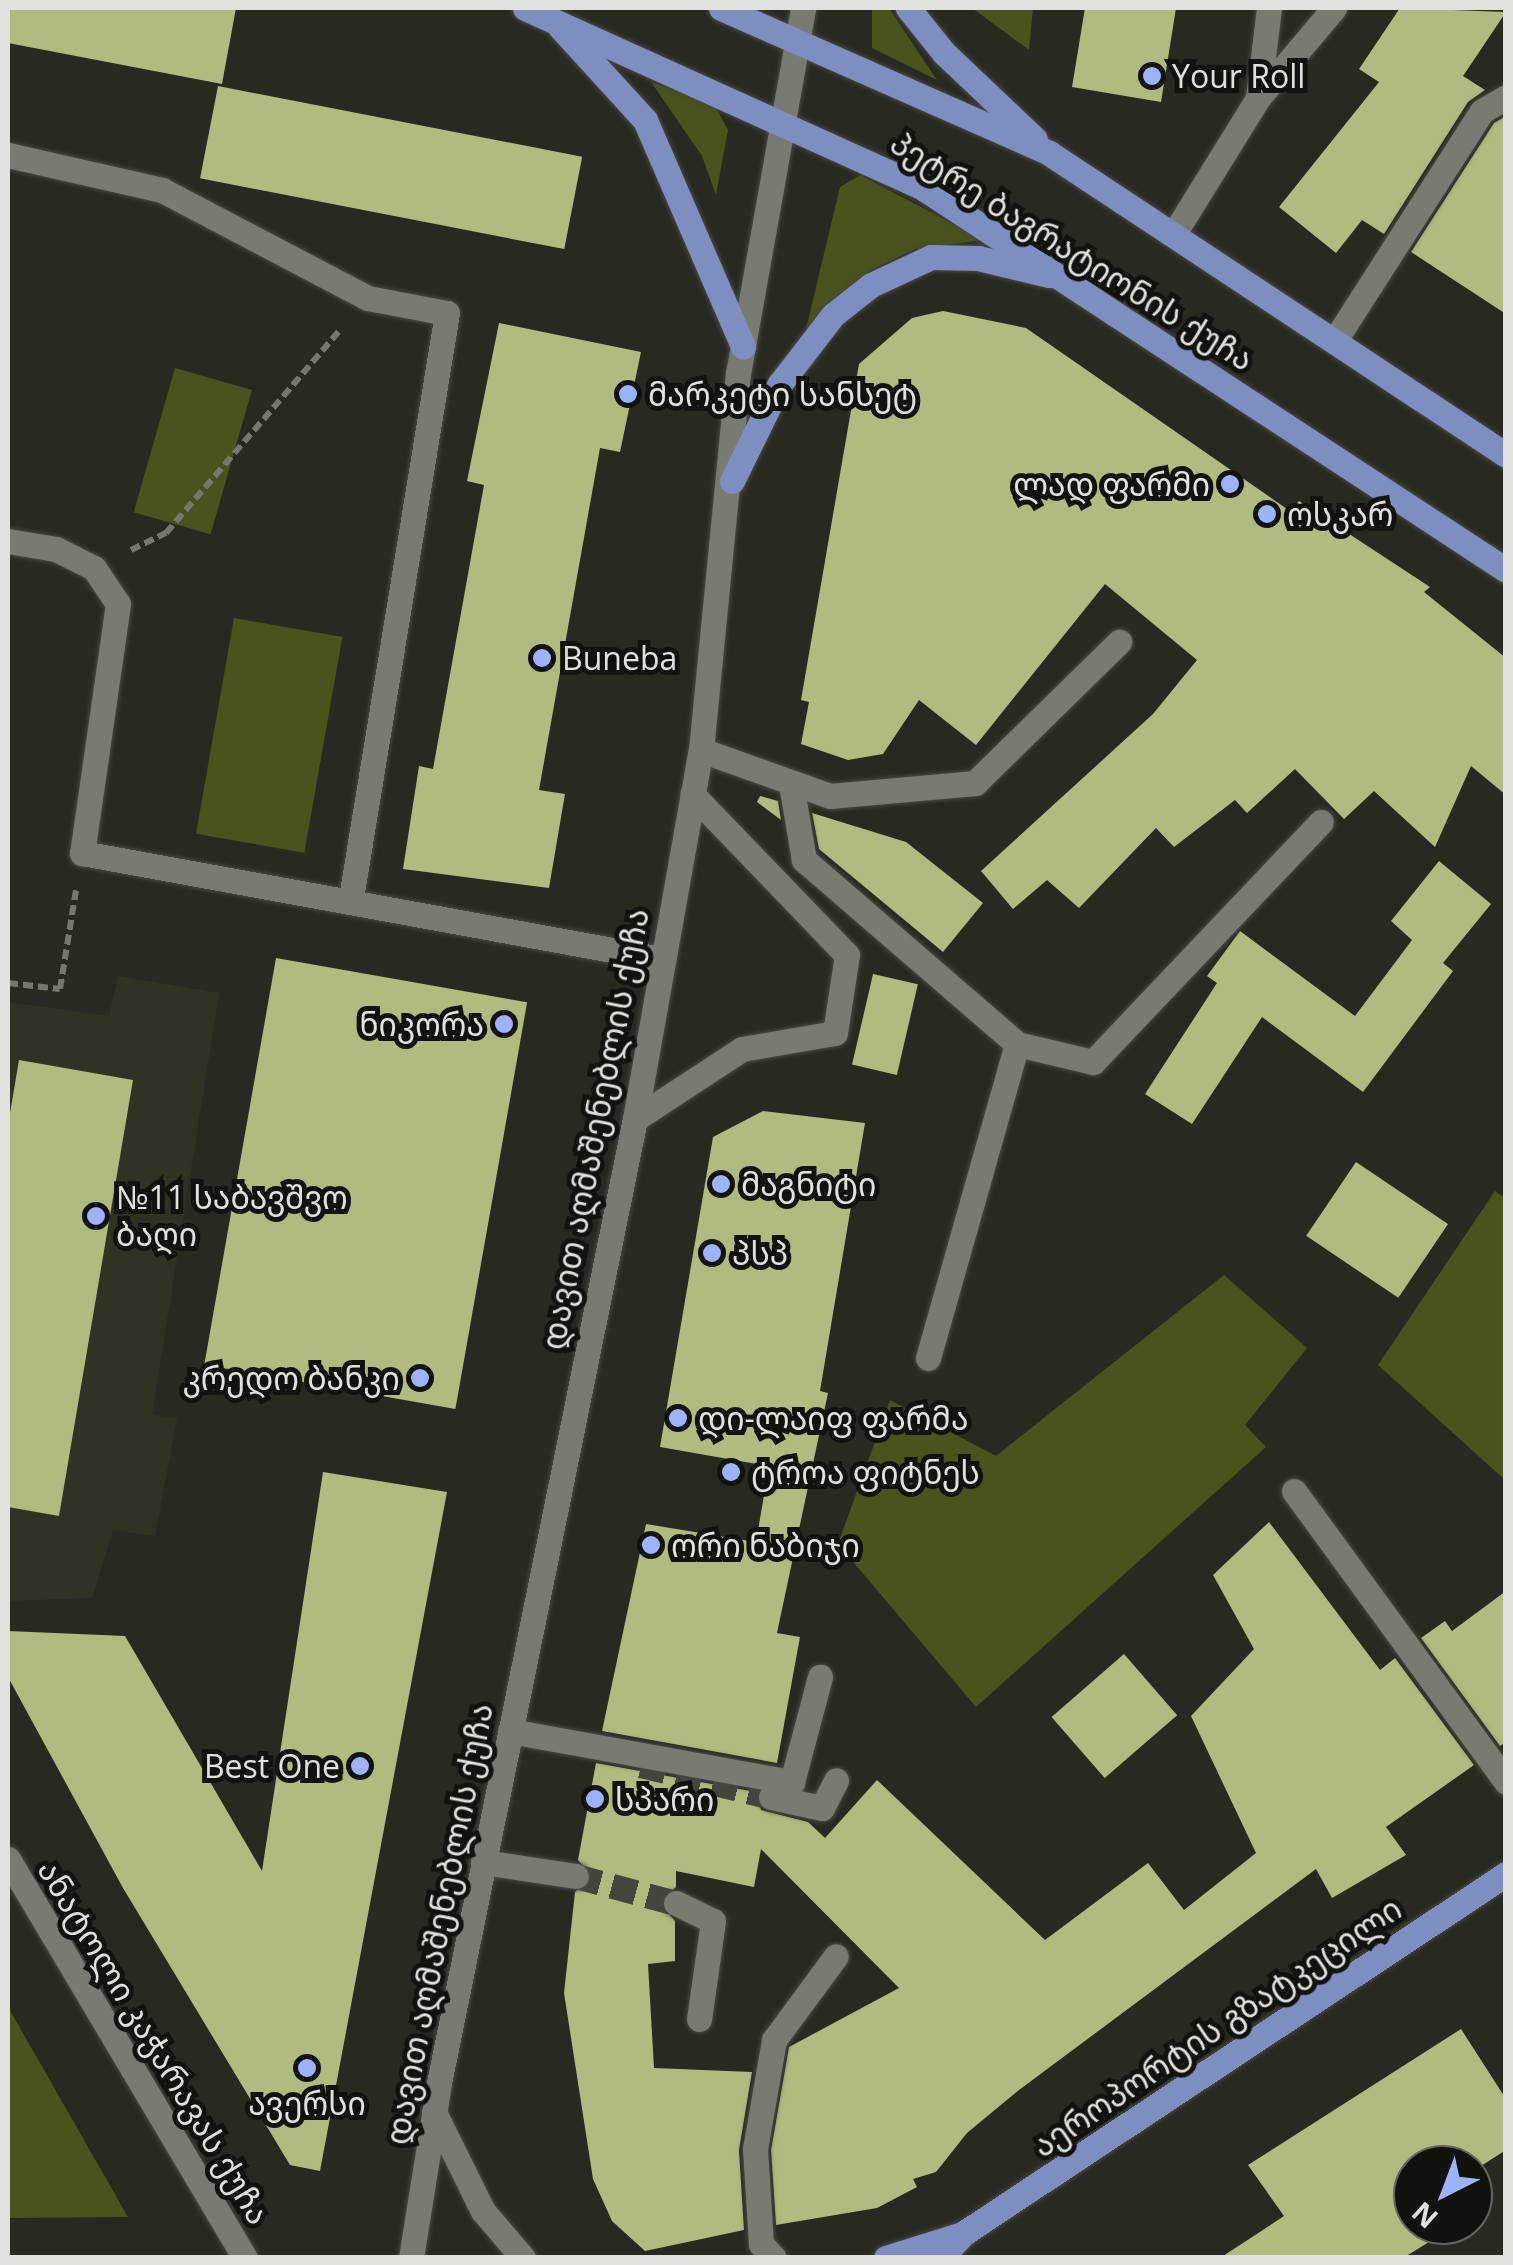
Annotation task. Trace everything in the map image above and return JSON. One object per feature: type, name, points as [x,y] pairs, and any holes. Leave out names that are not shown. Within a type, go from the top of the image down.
[{"type":"main road","name":"პეტრე ბაგრატიონის ქუჩა","points":[[722,8],[1049,153],[1175,232],[1506,456]]},
{"type":"main road","points":[[908,8],[944,53],[1049,153]]},
{"type":"main road","name":"პეტრე ბაგრატიონის ქუჩა","points":[[536,10],[782,119],[923,188],[1071,280],[1506,570]]},
{"type":"main road","points":[[536,10],[602,67],[644,120],[743,347]]},
{"type":"main road","points":[[732,481],[779,385],[833,315],[872,285],[931,257],[978,258],[1071,280]]},
{"type":"main road","name":"აეროპორტის გზატკეცილი","points":[[940,2258],[964,2233],[1506,1874]]},
{"type":"main road","name":"აეროპორტის გზატკეცილი","points":[[886,2258],[964,2233]]},
{"type":"street","name":"დავით აღმაშენებლის ქუჩა","points":[[411,2258],[434,2112],[635,1119],[701,750],[743,347],[803,8]]},
{"type":"street","points":[[1258,98],[1269,8]]},
{"type":"street","points":[[1175,232],[1258,98],[1334,8]]},
{"type":"street","points":[[1336,340],[1482,112],[1506,97]]},
{"type":"street","points":[[8,155],[162,190],[368,298],[447,313],[351,898]]},
{"type":"street","points":[[8,541],[56,549],[94,568],[118,604],[82,852],[351,898],[661,958]]},
{"type":"street","points":[[701,750],[830,796],[975,783],[1119,642]]},
{"type":"street","points":[[790,784],[804,860],[1016,1044],[1092,1062],[1321,822]]},
{"type":"street","points":[[635,1119],[742,1049],[835,1033],[847,955],[692,794]]},
{"type":"street","points":[[928,1358],[1016,1044]]},
{"type":"street","points":[[1294,1491],[1506,1782]]},
{"type":"street","points":[[508,1740],[792,1782],[820,1676]]},
{"type":"street","points":[[508,1740],[598,1755]]},
{"type":"street","points":[[771,1797],[822,1808],[836,1780]]},
{"type":"street","name":"ანატოლი კაჭარავას ქუჩა","points":[[8,1859],[245,2258]]},
{"type":"street","points":[[484,1862],[576,1876]]},
{"type":"street","points":[[676,1903],[713,1921],[699,2020]]},
{"type":"street","points":[[774,2258],[762,2244],[754,2149],[774,2040],[836,1956]]},
{"type":"street","points":[[434,2112],[483,2210],[523,2258]]},
{"type":"path","points":[[94,568],[166,532],[368,298]]},
{"type":"path","points":[[8,983],[60,989],[82,852]]},
{"type":"shaded area","name":"№11 საბავშვო ბაღი","points":[[118,976],[219,993],[152,1415],[177,1418],[155,1536],[113,1530],[92,1598],[8,1601],[8,1002],[109,1016]]},
{"type":"green space","points":[[872,8],[889,8],[937,80],[872,48]]},
{"type":"green space","points":[[972,8],[1033,8],[1029,50]]},
{"type":"green space","points":[[651,82],[714,104],[728,130],[716,195],[702,156]]},
{"type":"green space","points":[[860,175],[984,240],[915,249],[871,270],[806,329],[840,187]]},
{"type":"green space","points":[[175,368],[252,390],[211,534],[134,512]]},
{"type":"green space","points":[[234,618],[342,637],[304,853],[196,834]]},
{"type":"green space","points":[[1495,1191],[1506,1199],[1505,1480],[1378,1365]]},
{"type":"green space","points":[[1224,1275],[1307,1348],[1245,1425],[1266,1447],[976,1707],[838,1544],[890,1400],[996,1456]]},
{"type":"green space","points":[[8,2007],[128,2217],[8,2218]]},
{"type":"building","points":[[8,8],[236,8],[222,84],[8,43]]},
{"type":"building","points":[[1085,8],[1176,8],[1161,102],[1072,87]]},
{"type":"building","points":[[1400,8],[1506,12],[1463,76],[1485,90],[1468,102],[1384,234],[1362,220],[1336,253],[1279,207],[1379,82],[1359,69]]},
{"type":"building","points":[[218,86],[582,157],[564,249],[200,178]]},
{"type":"building","points":[[1506,116],[1506,314],[1411,252],[1494,123]]},
{"type":"building","points":[[943,311],[1026,328],[1290,511],[1299,501],[1430,587],[1424,592],[1506,658],[1506,795],[1471,766],[1435,847],[1374,791],[1344,819],[1295,769],[1247,813],[1235,800],[1174,847],[1156,828],[1079,908],[1047,880],[1013,909],[981,871],[1153,714],[1197,660],[1105,584],[976,745],[919,700],[883,754],[848,760],[801,744],[809,702],[801,700],[859,364],[912,318]]},
{"type":"building","points":[[499,323],[641,352],[620,452],[600,448],[539,790],[565,794],[549,888],[403,869],[419,766],[433,769],[484,485],[467,481]]},
{"type":"building","points":[[760,796],[778,801],[781,820],[757,802]]},
{"type":"building","points":[[812,813],[906,842],[983,903],[943,952],[819,849]]},
{"type":"building","points":[[1439,861],[1491,904],[1443,963],[1453,971],[1363,1092],[1262,1017],[1192,1124],[1145,1094],[1217,983],[1207,976],[1240,931],[1355,1016],[1412,940],[1391,921]]},
{"type":"building","points":[[276,958],[527,1002],[455,1409],[204,1365]]},
{"type":"building","points":[[873,974],[918,984],[897,1075],[852,1065]]},
{"type":"building","points":[[19,1060],[133,1080],[59,1516],[8,1507],[8,1125]]},
{"type":"building","points":[[763,1111],[865,1123],[820,1391],[828,1393],[777,1633],[800,1637],[777,1763],[602,1731],[646,1524],[756,1542],[769,1466],[660,1447],[713,1137]]},
{"type":"building","points":[[1356,1162],[1448,1224],[1398,1298],[1306,1236]]},
{"type":"building","points":[[323,1472],[447,1492],[320,2171],[290,2165],[123,1888],[8,1677],[8,1631],[125,1636],[262,1871]]},
{"type":"building","points":[[1269,1522],[1380,1670],[1395,1658],[1474,1765],[1386,1827],[1406,1855],[1332,1898],[1316,1869],[1019,2090],[967,2133],[936,2172],[913,2179],[917,2187],[877,2208],[776,2225],[771,2150],[789,2047],[899,1988],[761,1849],[754,1887],[676,1871],[676,1887],[660,1903],[675,1921],[675,1961],[648,1964],[654,2068],[752,2072],[739,2150],[744,2230],[645,2251],[612,2221],[593,2179],[564,1993],[575,1892],[592,1877],[578,1860],[596,1763],[756,1792],[761,1810],[808,1822],[825,1838],[877,1780],[1045,1940],[1148,1863],[1184,1910],[1256,1853],[1191,1716],[1254,1649],[1213,1575]]},
{"type":"building","points":[[1506,1591],[1506,1742],[1500,1746],[1421,1638],[1445,1621],[1452,1631]]},
{"type":"building","points":[[1124,1654],[1177,1715],[1105,1778],[1052,1717]]},
{"type":"building","points":[[1461,2029],[1506,2099],[1506,2150],[1493,2158],[1493,2145],[1393,2145],[1393,2245],[1424,2245],[1403,2258],[1220,2258],[1284,2216],[1248,2165]]},
{"type":"tunnel","points":[[641,1765],[771,1797]]},
{"type":"tunnel","points":[[576,1876],[676,1903]]},
{"type":"place","name":"Your Roll","points":[[1152,76]]},
{"type":"place","name":"მარკეტი სანსეტ","points":[[628,394]]},
{"type":"place","name":"ლად ფარმი","points":[[1230,484]]},
{"type":"place","name":"ოსკარ","points":[[1267,514]]},
{"type":"place","name":"Buneba","points":[[542,658]]},
{"type":"place","name":"ნიკორა","points":[[504,1024]]},
{"type":"place","name":"მაგნიტი","points":[[721,1184]]},
{"type":"place","name":"№11 საბავშვო ბაღი","points":[[96,1216]]},
{"type":"place","name":"პსპ","points":[[712,1253]]},
{"type":"place","name":"კრედო ბანკი","points":[[420,1378]]},
{"type":"place","name":"დი-ლაიფ ფარმა","points":[[678,1418]]},
{"type":"place","name":"ტროა ფიტნეს","points":[[731,1472]]},
{"type":"place","name":"ორი ნაბიჯი","points":[[651,1545]]},
{"type":"place","name":"Best One","points":[[360,1766]]},
{"type":"place","name":"სპარი","points":[[595,1799]]},
{"type":"place","name":"ავერსი","points":[[307,2068]]}]
